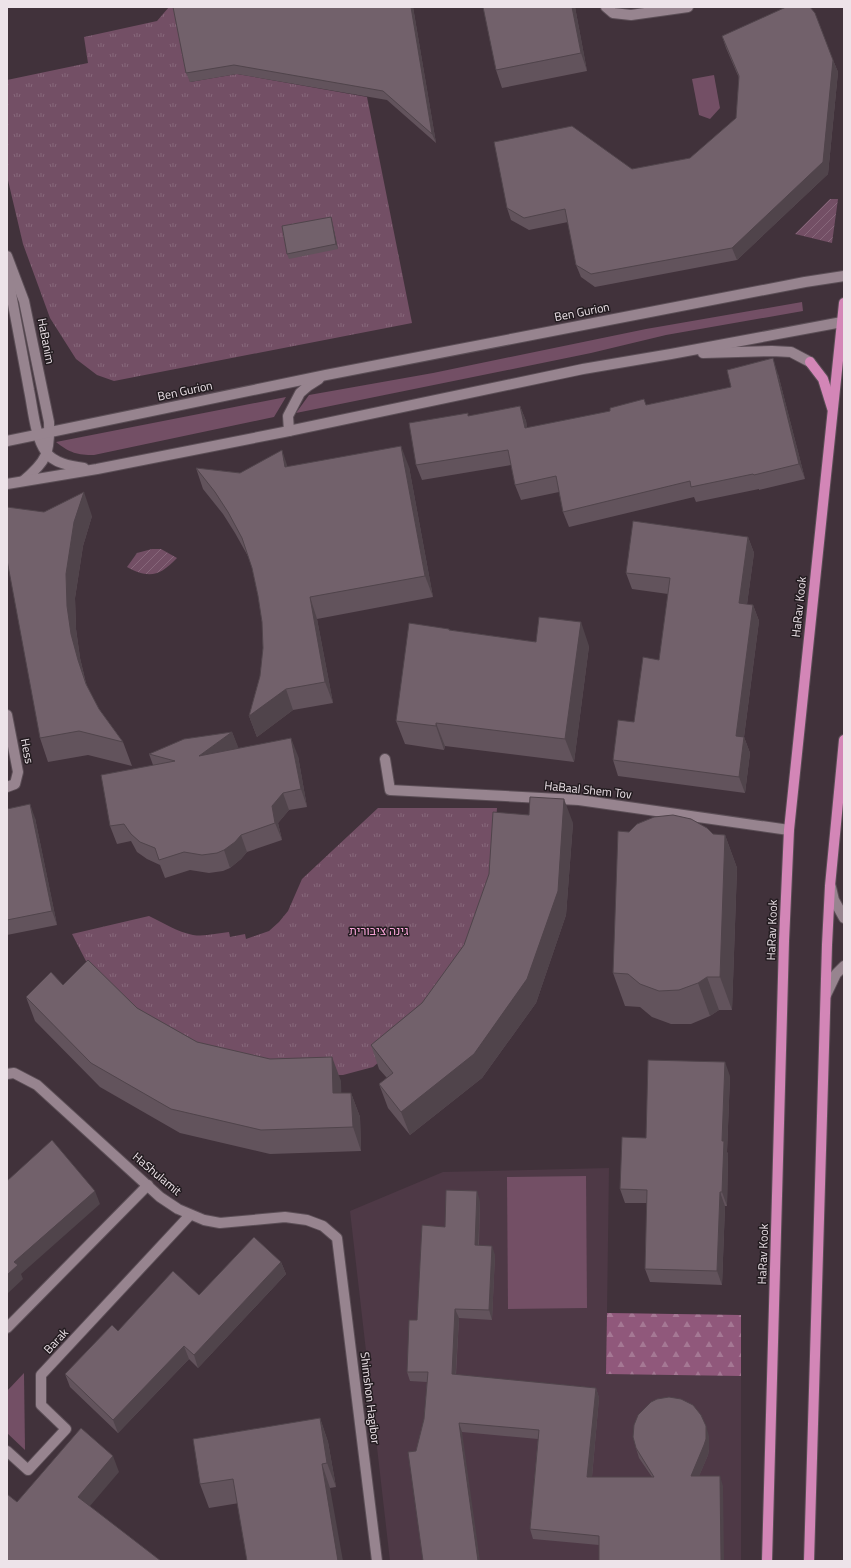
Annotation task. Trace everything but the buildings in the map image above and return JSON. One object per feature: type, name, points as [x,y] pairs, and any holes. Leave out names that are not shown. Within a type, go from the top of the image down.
[{"type":"main road","name":"HaRav Kook","points":[[767,1561],[784,948],[789,830],[844,303]]},
{"type":"main road","points":[[810,362],[823,379],[833,412]]},
{"type":"main road","points":[[809,1561],[830,886],[844,740]]},
{"type":"street","points":[[606,7],[613,13],[631,15],[688,7]]},
{"type":"street","name":"HaBanim","points":[[7,256],[24,301],[49,422],[49,433]]},
{"type":"street","points":[[7,271],[38,436],[46,454],[70,466],[97,469]]},
{"type":"street","name":"Ben Gurion","points":[[7,441],[38,436],[326,375],[804,282],[844,276]]},
{"type":"street","points":[[7,484],[97,469],[290,431],[583,369],[843,322]]},
{"type":"street","points":[[671,354],[772,351],[791,352],[810,362]]},
{"type":"street","name":"Ben Gurion","points":[[290,431],[288,416],[300,393],[308,386],[326,375]]},
{"type":"street","points":[[19,439],[30,434],[34,426],[33,408]]},
{"type":"street","points":[[22,482],[39,467],[46,454],[49,433]]},
{"type":"street","name":"Hess","points":[[7,715],[18,772],[15,784],[7,786]]},
{"type":"street","name":"HaBaal Shem Tov","points":[[386,759],[390,790],[579,800],[789,830]]},
{"type":"street","points":[[830,886],[834,900],[844,918]]},
{"type":"street","points":[[826,994],[836,974],[844,966]]},
{"type":"street","name":"HaShulamit","points":[[7,1074],[14,1073],[37,1085],[160,1197],[190,1215],[204,1220],[220,1223],[285,1217],[307,1220],[323,1226],[337,1238]]},
{"type":"street","points":[[7,1328],[148,1185]]},
{"type":"street","name":"Barak","points":[[7,1451],[28,1470],[66,1429],[42,1405],[41,1375],[190,1215]]},
{"type":"street","name":"Shimshon Hagibor","points":[[337,1238],[377,1561]]},
{"type":"shaded area","points":[[609,1168],[607,1313],[741,1315],[741,1561],[390,1561],[350,1211],[443,1172]]},
{"type":"green space","points":[[169,7],[174,7],[190,82],[237,74],[367,97],[412,323],[114,381],[97,375],[76,359],[50,318],[23,244],[7,176],[7,80],[88,63],[84,37],[157,21]]},
{"type":"green space","points":[[714,75],[720,108],[710,119],[699,115],[692,79]]},
{"type":"green space","points":[[830,199],[838,199],[832,243],[795,234]]},
{"type":"green space","points":[[802,302],[803,311],[666,335],[591,353],[296,413],[309,395],[433,373],[646,329]]},
{"type":"green space","points":[[286,397],[274,417],[94,455],[74,453],[65,449],[56,442]]},
{"type":"green space","points":[[152,549],[161,549],[177,558],[165,569],[154,574],[142,573],[127,567],[137,553]]},
{"type":"green space","name":"גינה ציבורית","points":[[378,808],[497,808],[490,898],[423,1025],[373,1067],[343,1075],[275,1076],[146,1024],[87,963],[72,934],[149,916],[176,930],[193,935],[229,932],[230,937],[245,934],[246,939],[269,931],[288,911],[302,879]]},
{"type":"green space","points":[[586,1176],[587,1308],[508,1309],[507,1177]]},
{"type":"green space","points":[[607,1313],[741,1315],[741,1376],[606,1374]]},
{"type":"green space","points":[[24,1373],[25,1450],[7,1433],[7,1391]]}]
